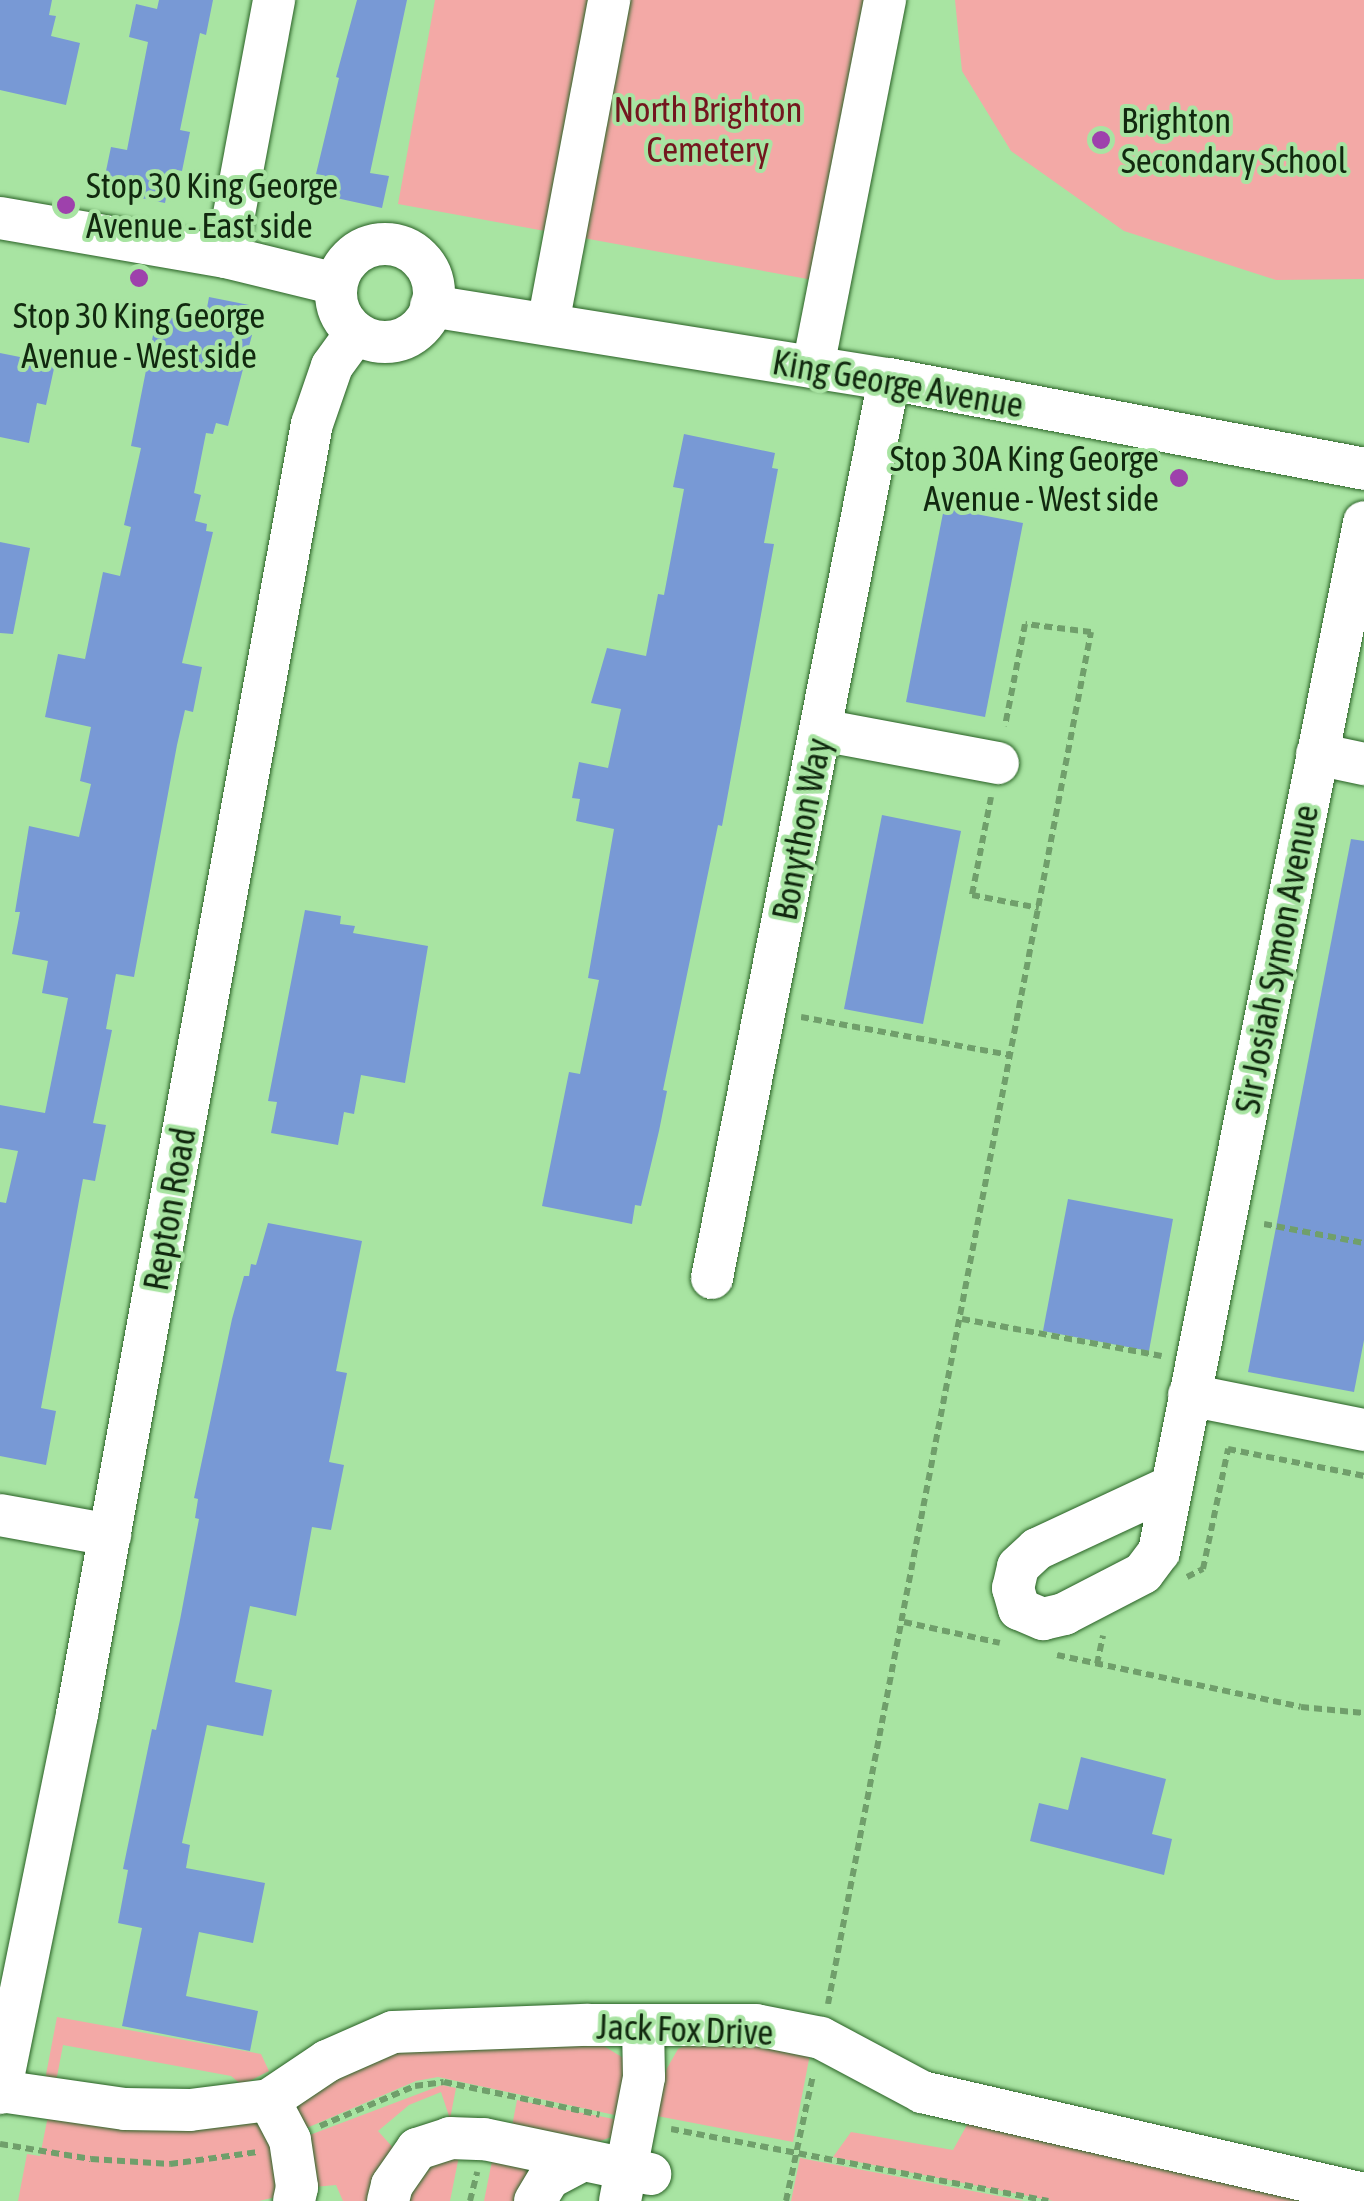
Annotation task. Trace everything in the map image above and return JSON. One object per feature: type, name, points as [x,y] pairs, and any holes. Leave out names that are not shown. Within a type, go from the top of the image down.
[{"type":"street","points":[[226,258],[274,0]]},
{"type":"street","points":[[548,324],[609,0]]},
{"type":"street","points":[[813,367],[885,0]]},
{"type":"street","points":[[0,218],[226,258],[336,284]]},
{"type":"street","points":[[401,246],[425,265],[432,280],[431,306],[419,328],[405,338],[388,342],[356,333],[342,317],[336,284],[342,268],[367,247],[401,246]]},
{"type":"street","name":"King George Avenue","points":[[431,306],[889,380],[1364,469]]},
{"type":"street","name":"Repton Road","points":[[0,2092],[110,1535],[312,424],[332,366],[356,333]]},
{"type":"street","name":"Bonython Way","points":[[712,1278],[889,380]]},
{"type":"street","name":"Sir Josiah Symon Avenue","points":[[1172,1486],[1364,522]]},
{"type":"street","points":[[820,730],[998,764]]},
{"type":"street","points":[[1317,754],[1364,764]]},
{"type":"street","points":[[1189,1396],[1364,1430]]},
{"type":"street","points":[[0,1514],[110,1535]]},
{"type":"street","points":[[388,2201],[392,2184],[417,2150],[450,2138],[484,2138],[581,2161],[632,2182],[644,2078],[643,2025]]},
{"type":"street","name":"Jack Fox Drive","points":[[0,2092],[125,2109],[190,2110],[269,2100],[327,2061],[393,2032],[756,2025],[821,2038],[922,2092],[1364,2194]]},
{"type":"street","points":[[269,2100],[290,2140],[297,2187],[294,2201]]},
{"type":"street","points":[[535,2201],[549,2178],[581,2161]]},
{"type":"path","points":[[786,2201],[904,1622],[1091,632]]},
{"type":"path","points":[[764,1010],[1011,1055]]},
{"type":"path","points":[[1264,1224],[1364,1243]]},
{"type":"path","points":[[962,1319],[1168,1358]]},
{"type":"path","points":[[1171,1586],[1203,1568],[1228,1450],[1364,1476]]},
{"type":"path","points":[[1097,1664],[1107,1620]]},
{"type":"path","points":[[904,1622],[1020,1647]]},
{"type":"path","points":[[1039,1652],[1301,1707],[1364,1713]]},
{"type":"green space","name":"North Brighton Cemetery","points":[[435,0],[864,0],[813,280],[398,204]]},
{"type":"green space","points":[[955,0],[1364,0],[1364,279],[1276,280],[1124,231],[1011,151],[962,71]]},
{"type":"green space","points":[[57,2017],[261,2054],[269,2071],[242,2085],[231,2076],[63,2045],[55,2087],[44,2085]]},
{"type":"green space","points":[[695,2040],[811,2049],[793,2142],[657,2116],[666,2070],[678,2049]]},
{"type":"green space","points":[[599,2043],[625,2059],[624,2117],[438,2077],[416,2081],[302,2130],[296,2106],[302,2093],[393,2047]]},
{"type":"green space","points":[[442,2085],[456,2088],[450,2119],[441,2092],[409,2105],[378,2131],[397,2152],[375,2201],[343,2201],[336,2185],[314,2187],[307,2136]]},
{"type":"green space","points":[[517,2100],[624,2121],[611,2137],[598,2142],[512,2126]]},
{"type":"green space","points":[[253,2115],[266,2127],[280,2196],[259,2201],[18,2201],[27,2154],[40,2156],[48,2116]]},
{"type":"green space","points":[[972,2116],[1361,2201],[1053,2201],[833,2157],[851,2132],[953,2150]]},
{"type":"green space","points":[[460,2151],[450,2201],[406,2201],[436,2159]]},
{"type":"green space","points":[[494,2151],[527,2156],[529,2171],[521,2201],[484,2201]]},
{"type":"green space","points":[[800,2158],[1024,2201],[791,2201]]},
{"type":"building","points":[[0,0],[52,0],[49,15],[56,16],[51,36],[80,43],[66,105],[0,90]]},
{"type":"building","points":[[159,0],[213,0],[206,35],[200,33],[180,130],[190,132],[182,171],[172,169],[165,203],[102,190],[111,147],[127,150],[148,42],[129,37],[136,4],[157,9]]},
{"type":"building","points":[[357,0],[407,0],[370,173],[389,176],[382,208],[318,194],[322,175],[316,174]]},
{"type":"building","points":[[209,297],[249,305],[243,333],[252,335],[228,426],[216,423],[213,434],[206,433],[194,493],[201,495],[195,521],[207,524],[206,531],[213,532],[182,663],[202,667],[193,712],[185,710],[177,745],[134,977],[116,974],[106,1029],[112,1030],[93,1123],[106,1125],[95,1181],[83,1179],[41,1408],[56,1411],[46,1465],[0,1456],[0,1202],[6,1203],[18,1151],[0,1148],[0,1105],[45,1113],[68,998],[42,993],[48,961],[12,954],[20,912],[15,912],[29,826],[79,837],[91,784],[80,781],[91,727],[45,717],[58,654],[85,659],[103,572],[120,576],[131,527],[124,525],[141,448],[131,446],[157,315],[204,324]]},
{"type":"building","points":[[0,353],[55,364],[46,405],[37,403],[29,443],[0,437]]},
{"type":"building","points":[[684,434],[775,453],[772,468],[778,469],[764,543],[774,544],[722,826],[718,825],[663,1090],[667,1091],[659,1131],[641,1206],[635,1205],[632,1224],[542,1206],[569,1072],[580,1074],[599,980],[588,978],[614,829],[576,821],[580,799],[572,798],[579,762],[608,768],[621,709],[591,703],[607,648],[646,656],[658,594],[664,595],[684,489],[673,487]]},
{"type":"building","points":[[944,508],[1023,523],[985,717],[906,702]]},
{"type":"building","points":[[0,542],[30,548],[13,634],[0,633]]},
{"type":"building","points":[[882,815],[961,831],[923,1024],[844,1009]]},
{"type":"building","points":[[1351,839],[1364,841],[1364,1340],[1354,1392],[1248,1372]]},
{"type":"building","points":[[305,910],[341,916],[340,924],[355,926],[353,933],[428,946],[405,1083],[361,1075],[354,1114],[344,1112],[338,1145],[271,1133],[277,1102],[268,1101]]},
{"type":"building","points":[[1068,1199],[1173,1219],[1149,1351],[1043,1331]]},
{"type":"building","points":[[268,1223],[362,1241],[336,1371],[347,1373],[329,1462],[344,1465],[331,1530],[312,1527],[296,1616],[250,1606],[235,1682],[272,1690],[263,1736],[207,1725],[182,1843],[190,1845],[186,1868],[265,1883],[253,1943],[199,1932],[186,1996],[258,2011],[250,2051],[122,2026],[142,1928],[118,1923],[128,1870],[123,1869],[180,1620],[199,1519],[195,1518],[198,1499],[194,1498],[232,1319],[244,1276],[249,1276],[251,1264],[256,1265]]},
{"type":"building","points":[[1081,1757],[1166,1779],[1152,1834],[1172,1839],[1164,1875],[1030,1841],[1039,1803],[1068,1810]]},
{"type":"place","name":"Brighton Secondary School","points":[[1101,140]]},
{"type":"place","name":"Stop 30 King George Avenue - East side","points":[[66,205]]},
{"type":"place","name":"Stop 30 King George Avenue - West side","points":[[139,278]]},
{"type":"place","name":"Stop 30A King George Avenue - West side","points":[[1179,478]]}]
